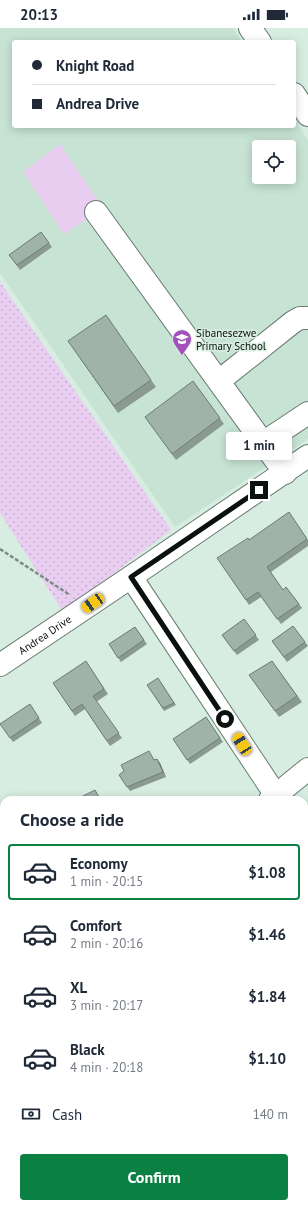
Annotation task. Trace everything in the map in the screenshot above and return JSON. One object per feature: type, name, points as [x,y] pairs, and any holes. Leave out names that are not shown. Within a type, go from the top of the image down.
[{"type":"street","points":[[250,28],[259,40]]},
{"type":"street","points":[[296,97],[308,115]]},
{"type":"street","points":[[96,212],[284,473]]},
{"type":"street","points":[[219,381],[293,322],[300,318],[308,318]]},
{"type":"street","points":[[263,443],[308,413]]},
{"type":"street","name":"Andrea Drive","points":[[0,665],[308,456]]},
{"type":"street","points":[[131,577],[273,796]]},
{"type":"street","points":[[278,796],[308,770]]},
{"type":"path","points":[[0,550],[67,593],[80,611]]},
{"type":"shaded area","name":"Sibanesezwe Primary School","points":[[0,28],[233,28],[241,40],[12,40],[12,128],[296,128],[296,122],[308,140],[308,439],[175,527],[0,273]]},
{"type":"shaded area","points":[[60,144],[103,208],[64,234],[23,172]]},
{"type":"shaded area","points":[[0,282],[171,530],[63,612],[0,513]]},
{"type":"building","points":[[41,232],[49,243],[17,265],[9,255]]},
{"type":"building","points":[[106,315],[151,380],[114,406],[68,341]]},
{"type":"building","points":[[193,381],[220,418],[172,454],[145,417]]},
{"type":"building","points":[[289,512],[307,539],[267,567],[283,590],[286,587],[299,604],[277,619],[258,592],[246,600],[217,558],[248,538],[249,540]]},
{"type":"building","points":[[244,619],[256,635],[234,651],[222,635]]},
{"type":"building","points":[[293,626],[305,642],[284,657],[272,641]]},
{"type":"building","points":[[135,627],[144,640],[118,658],[109,644]]},
{"type":"building","points":[[86,661],[104,689],[93,696],[119,733],[107,741],[82,704],[72,711],[53,683]]},
{"type":"building","points":[[272,661],[297,696],[275,711],[249,675]]},
{"type":"building","points":[[158,678],[174,703],[163,708],[147,685]]},
{"type":"building","points":[[30,704],[39,718],[10,738],[0,724]]},
{"type":"building","points":[[206,717],[220,738],[187,760],[173,739]]},
{"type":"building","points":[[149,751],[154,760],[157,759],[163,772],[127,787],[119,775],[124,771],[121,765]]},
{"type":"building","points":[[95,790],[98,796],[83,796]]},
{"type":"place","name":"Sibanesezwe Primary School","points":[[182,356]]},
{"type":"route","points":[[225,719],[131,577],[259,490]]}]
